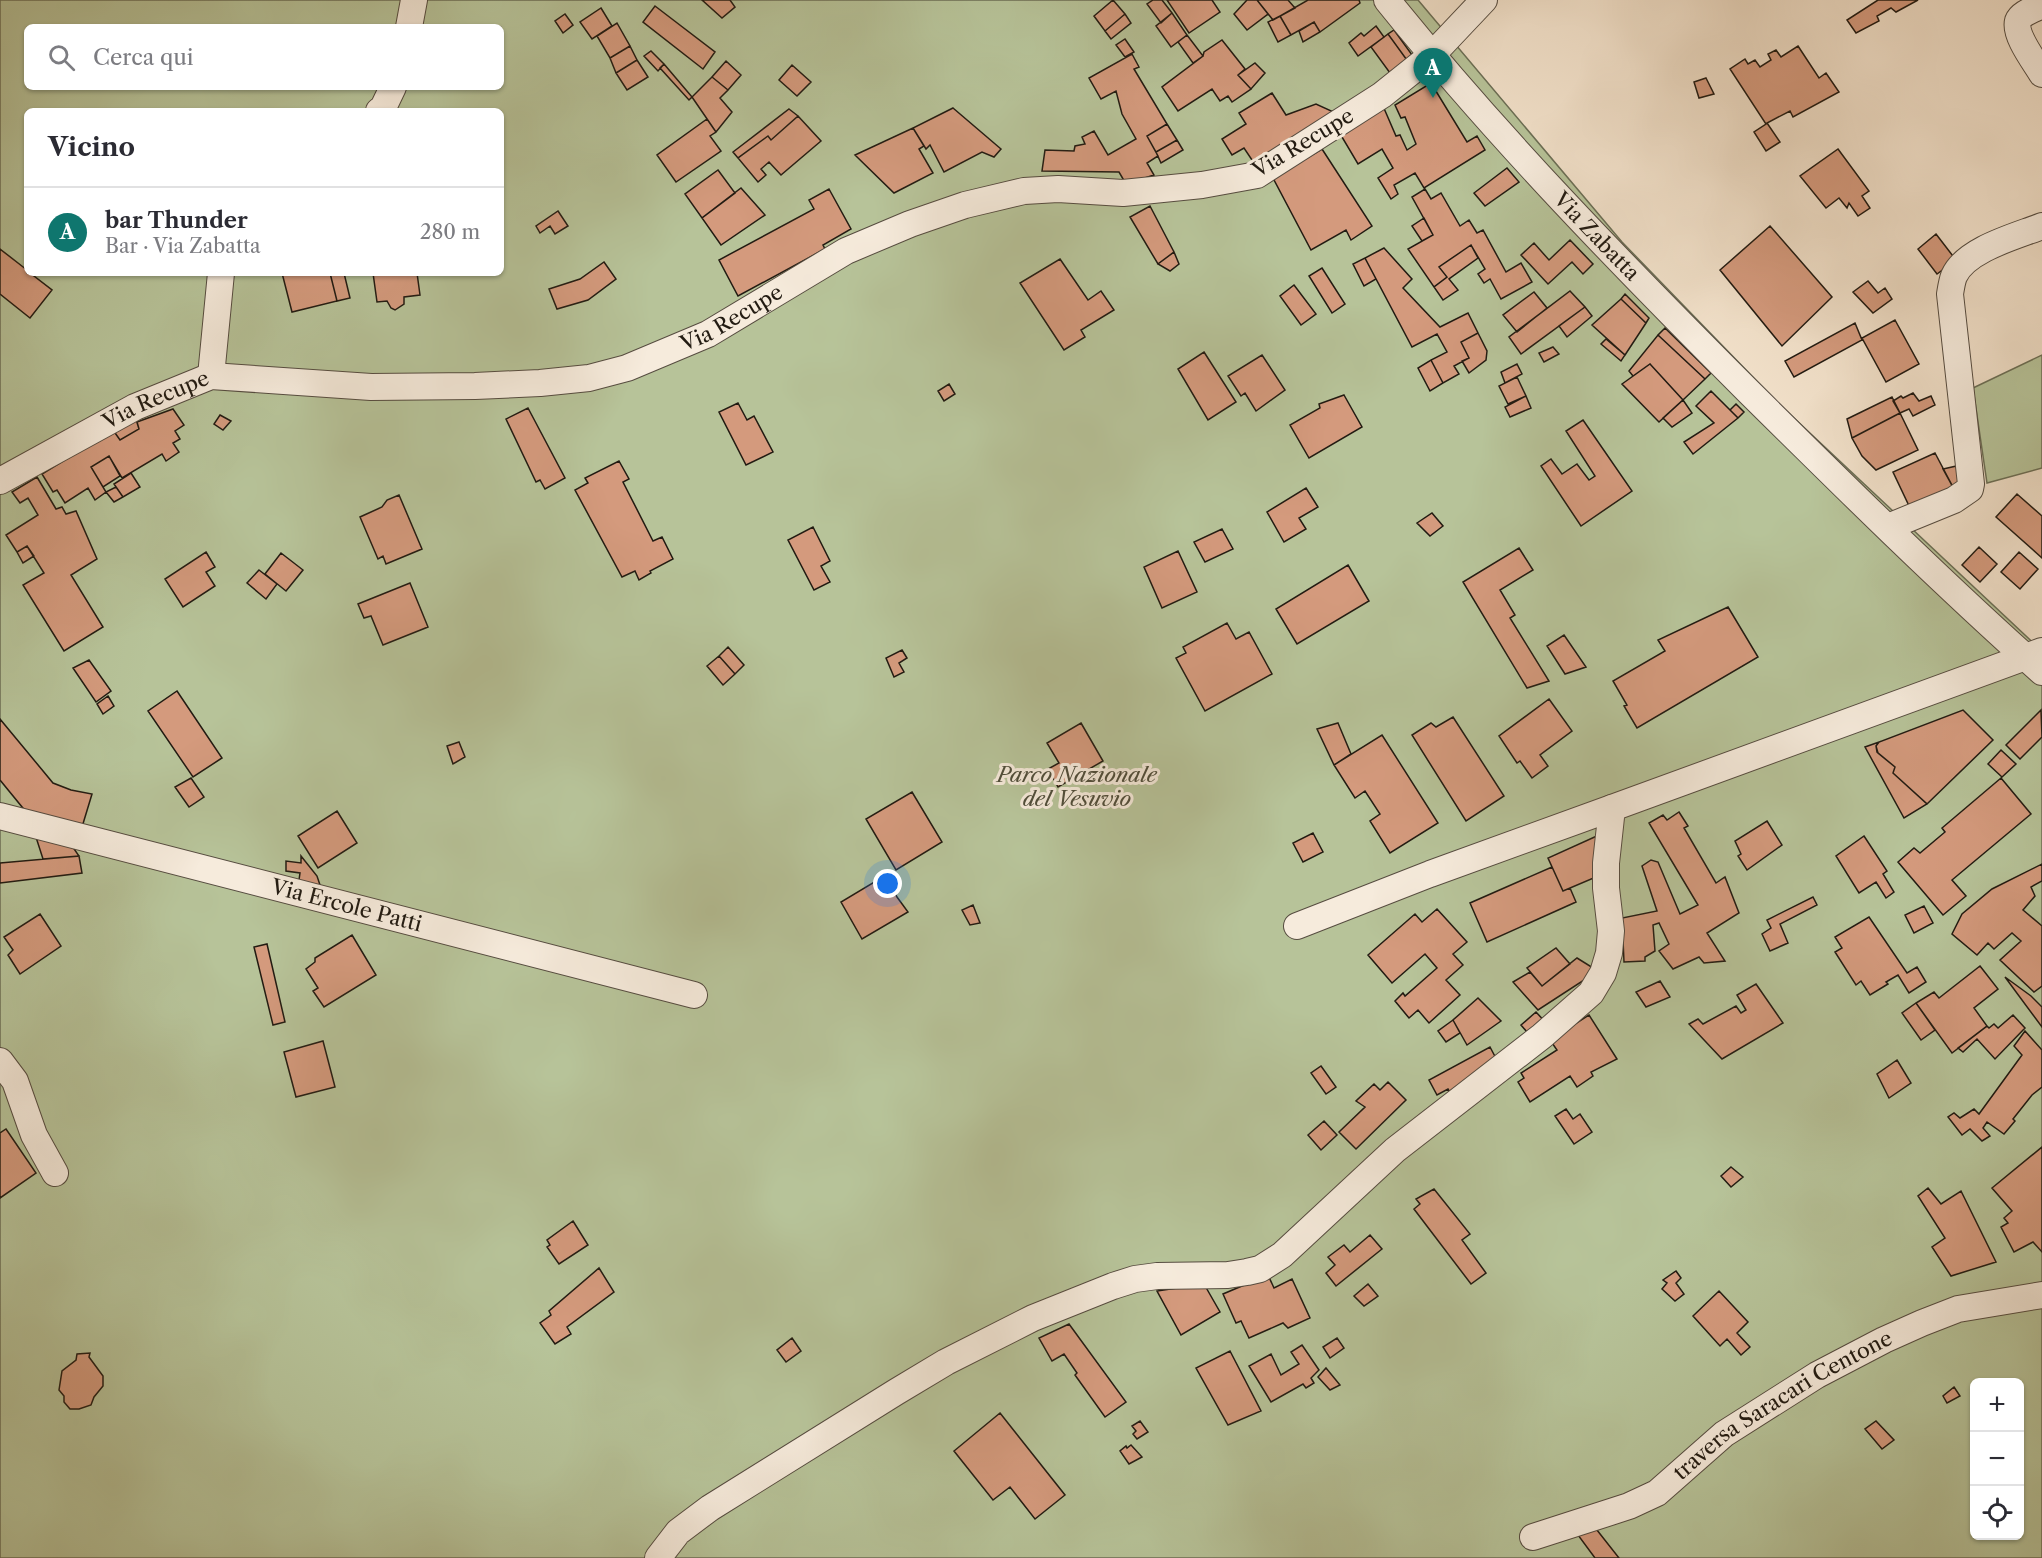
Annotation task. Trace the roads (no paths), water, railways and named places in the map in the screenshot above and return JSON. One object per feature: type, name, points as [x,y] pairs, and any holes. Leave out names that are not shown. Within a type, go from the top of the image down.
[{"type":"street","points":[[410,24],[414,0]]},
{"type":"street","name":"Via Zabatta","points":[[1387,0],[1517,152],[1651,295],[1818,461],[2037,660]]},
{"type":"street","name":"Via Recupe","points":[[0,481],[135,407],[211,376],[371,387],[475,386],[589,378],[627,368],[708,334],[846,251],[910,224],[965,205],[1024,191],[1058,189],[1123,193],[1202,185],[1257,176],[1382,95],[1432,55],[1484,0]]},
{"type":"street","points":[[2042,5],[2018,21],[2018,33],[2042,74]]},
{"type":"street","points":[[383,108],[392,90]]},
{"type":"street","points":[[1888,527],[1954,500],[1970,489],[1950,294],[1954,276],[1964,262],[1981,250],[2042,226]]},
{"type":"street","points":[[211,376],[221,276]]},
{"type":"street","points":[[1298,926],[1430,874],[1612,808],[2037,660]]},
{"type":"street","points":[[658,1558],[678,1532],[710,1508],[916,1380],[1033,1318],[1113,1286],[1135,1280],[1157,1276],[1228,1275],[1247,1272],[1260,1269],[1282,1255],[1395,1150],[1542,1036],[1591,993],[1603,973],[1609,953],[1611,931],[1606,872],[1612,808]]},
{"type":"street","name":"Via Ercole Patti","points":[[0,816],[694,995]]},
{"type":"street","points":[[0,1061],[15,1081],[34,1135],[55,1173]]},
{"type":"street","name":"traversa Saracari Centone","points":[[1533,1538],[1629,1506],[1657,1493],[1724,1434],[1817,1375],[1884,1340],[1958,1309],[2042,1295]]},
{"type":"place","name":"bar Thunder","points":[[1433,98]]},
{"type":"park label","name":"Parco Nazionale del Vesuvio","points":[[1077,787]]}]
